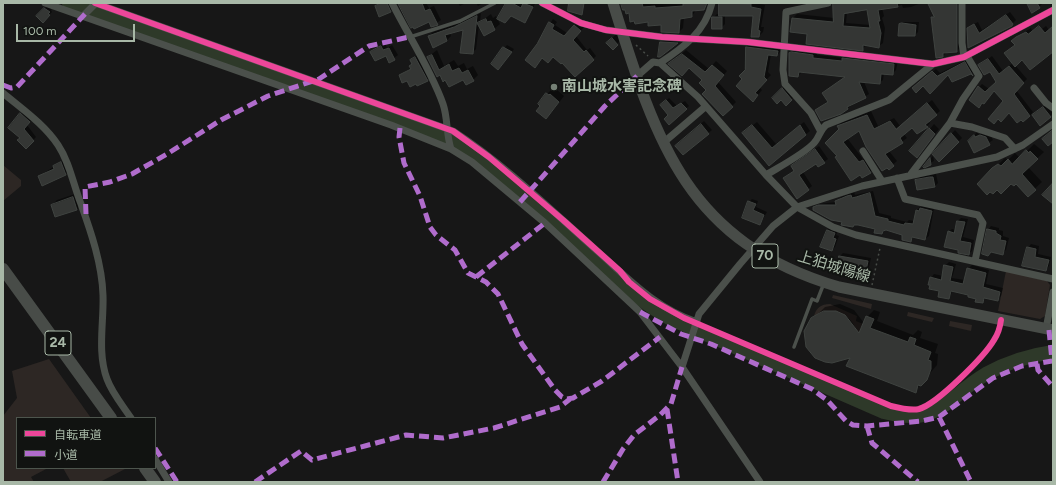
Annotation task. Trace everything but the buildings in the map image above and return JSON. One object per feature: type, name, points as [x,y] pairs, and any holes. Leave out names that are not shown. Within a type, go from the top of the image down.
[{"type":"highway","name":"24","points":[[3,269],[110,417]]},
{"type":"highway","points":[[146,469],[154,482]]},
{"type":"main road","name":"上狛城陽線","points":[[613,3],[648,110],[663,143],[681,175],[703,204],[728,229],[754,249],[778,263],[824,282],[870,294],[1049,330]]},
{"type":"street","points":[[45,3],[450,147],[472,162],[540,219],[629,300],[682,367],[760,482]]},
{"type":"street","points":[[392,3],[409,37],[423,59],[443,104],[450,147]]},
{"type":"street","points":[[542,3],[580,23],[606,30],[785,46],[933,64],[966,56],[1053,10]]},
{"type":"street","points":[[637,76],[694,38],[708,17],[712,3]]},
{"type":"street","points":[[820,130],[811,113],[785,84],[783,70],[786,12],[828,3]]},
{"type":"street","points":[[911,174],[950,123],[963,99],[979,76],[966,56],[962,43],[962,3]]},
{"type":"street","points":[[85,14],[94,4],[448,130],[465,139],[489,157],[563,220],[638,289],[667,309],[696,323]]},
{"type":"street","points":[[657,63],[698,97],[705,107],[766,175],[797,207],[833,227],[856,235],[1053,279]]},
{"type":"street","points":[[766,175],[807,150],[815,143],[820,130],[826,125],[896,96],[903,88],[933,64]]},
{"type":"street","points":[[1034,88],[1046,103],[1053,108]]},
{"type":"street","points":[[3,93],[50,135],[58,145],[71,172],[81,205],[86,214],[99,266],[103,294],[101,337],[104,367],[108,380],[130,417]]},
{"type":"street","points":[[663,143],[705,107]]},
{"type":"street","points":[[950,123],[972,127],[1005,138],[1016,149]]},
{"type":"street","points":[[682,367],[699,314],[774,226],[797,207],[838,192],[911,174],[997,157],[1016,149],[1053,124]]},
{"type":"street","points":[[863,151],[882,181]]},
{"type":"street","points":[[897,178],[905,199],[978,215],[983,223],[974,261]]},
{"type":"street","points":[[1049,330],[1053,292]]},
{"type":"street","points":[[156,460],[169,482]]},
{"type":"lane","points":[[409,37],[460,21],[495,3]]},
{"type":"lane","points":[[794,347],[812,299],[817,301],[824,282]]},
{"type":"path","points":[[628,47],[635,44],[639,46],[657,63]]},
{"type":"path","points":[[871,287],[882,241]]},
{"type":"shaded area","points":[[3,165],[21,180],[21,186],[3,201]]},
{"type":"shaded area","points":[[1006,271],[1047,281],[1050,285],[1045,316],[1040,319],[998,311]]},
{"type":"shaded area","points":[[833,295],[872,304],[871,309],[832,298]]},
{"type":"shaded area","points":[[830,304],[857,316],[856,321],[863,324],[859,333],[850,320],[840,313],[827,312],[814,316],[819,307]]},
{"type":"shaded area","points":[[908,312],[934,318],[932,322],[907,316]]},
{"type":"shaded area","points":[[950,321],[972,325],[971,331],[949,326]]},
{"type":"shaded area","points":[[49,359],[90,417],[16,417],[16,469],[46,469],[31,477],[34,482],[3,482],[3,416],[17,398],[12,371]]},
{"type":"shaded area","points":[[64,469],[125,469],[100,482],[71,482]]},
{"type":"waterway","points":[[69,3],[454,140],[507,181],[648,305],[669,318],[884,412],[903,416],[918,416],[930,413],[941,408],[972,383],[1002,366],[1036,355],[1053,352]]},
{"type":"marked path","points":[[3,85],[11,88],[17,87],[85,14]]},
{"type":"marked path","points":[[86,214],[85,187],[110,182],[132,174],[221,120],[268,96],[319,79],[369,46],[409,37]]},
{"type":"marked path","points":[[520,202],[605,106],[637,76]]},
{"type":"marked path","points":[[400,128],[399,137],[404,163],[420,196],[430,227],[436,235],[455,250],[468,273],[486,282],[498,294],[522,344],[555,390],[562,397],[567,399],[573,398],[602,381],[660,337]]},
{"type":"marked path","points":[[476,277],[545,223]]},
{"type":"marked path","points":[[640,312],[681,334],[711,344],[812,389],[827,400],[846,421],[853,425],[867,426],[922,421],[939,417],[993,378],[1022,366],[1052,361],[1049,330]]},
{"type":"marked path","points":[[1037,364],[1038,370],[1053,387]]},
{"type":"marked path","points":[[603,482],[623,449],[634,435],[660,415],[671,404],[682,367]]},
{"type":"marked path","points":[[255,482],[301,451],[312,460],[406,435],[443,438],[494,428],[560,407],[570,399]]},
{"type":"marked path","points":[[667,409],[678,482]]},
{"type":"marked path","points":[[939,417],[971,482]]},
{"type":"marked path","points":[[867,426],[872,443],[918,482]]},
{"type":"marked path","points":[[156,450],[177,482]]},
{"type":"cycle path","points":[[95,3],[453,131],[489,157],[563,220],[620,271],[629,282],[650,299],[684,318],[891,406],[916,410],[937,398],[960,379],[989,348],[998,333],[1001,320]]},
{"type":"cycle path","points":[[542,3],[581,23],[606,30],[662,37],[748,42],[933,64],[964,57],[1053,10]]},
{"type":"place","name":"南山城水害記念碑","points":[[554,87]]}]
